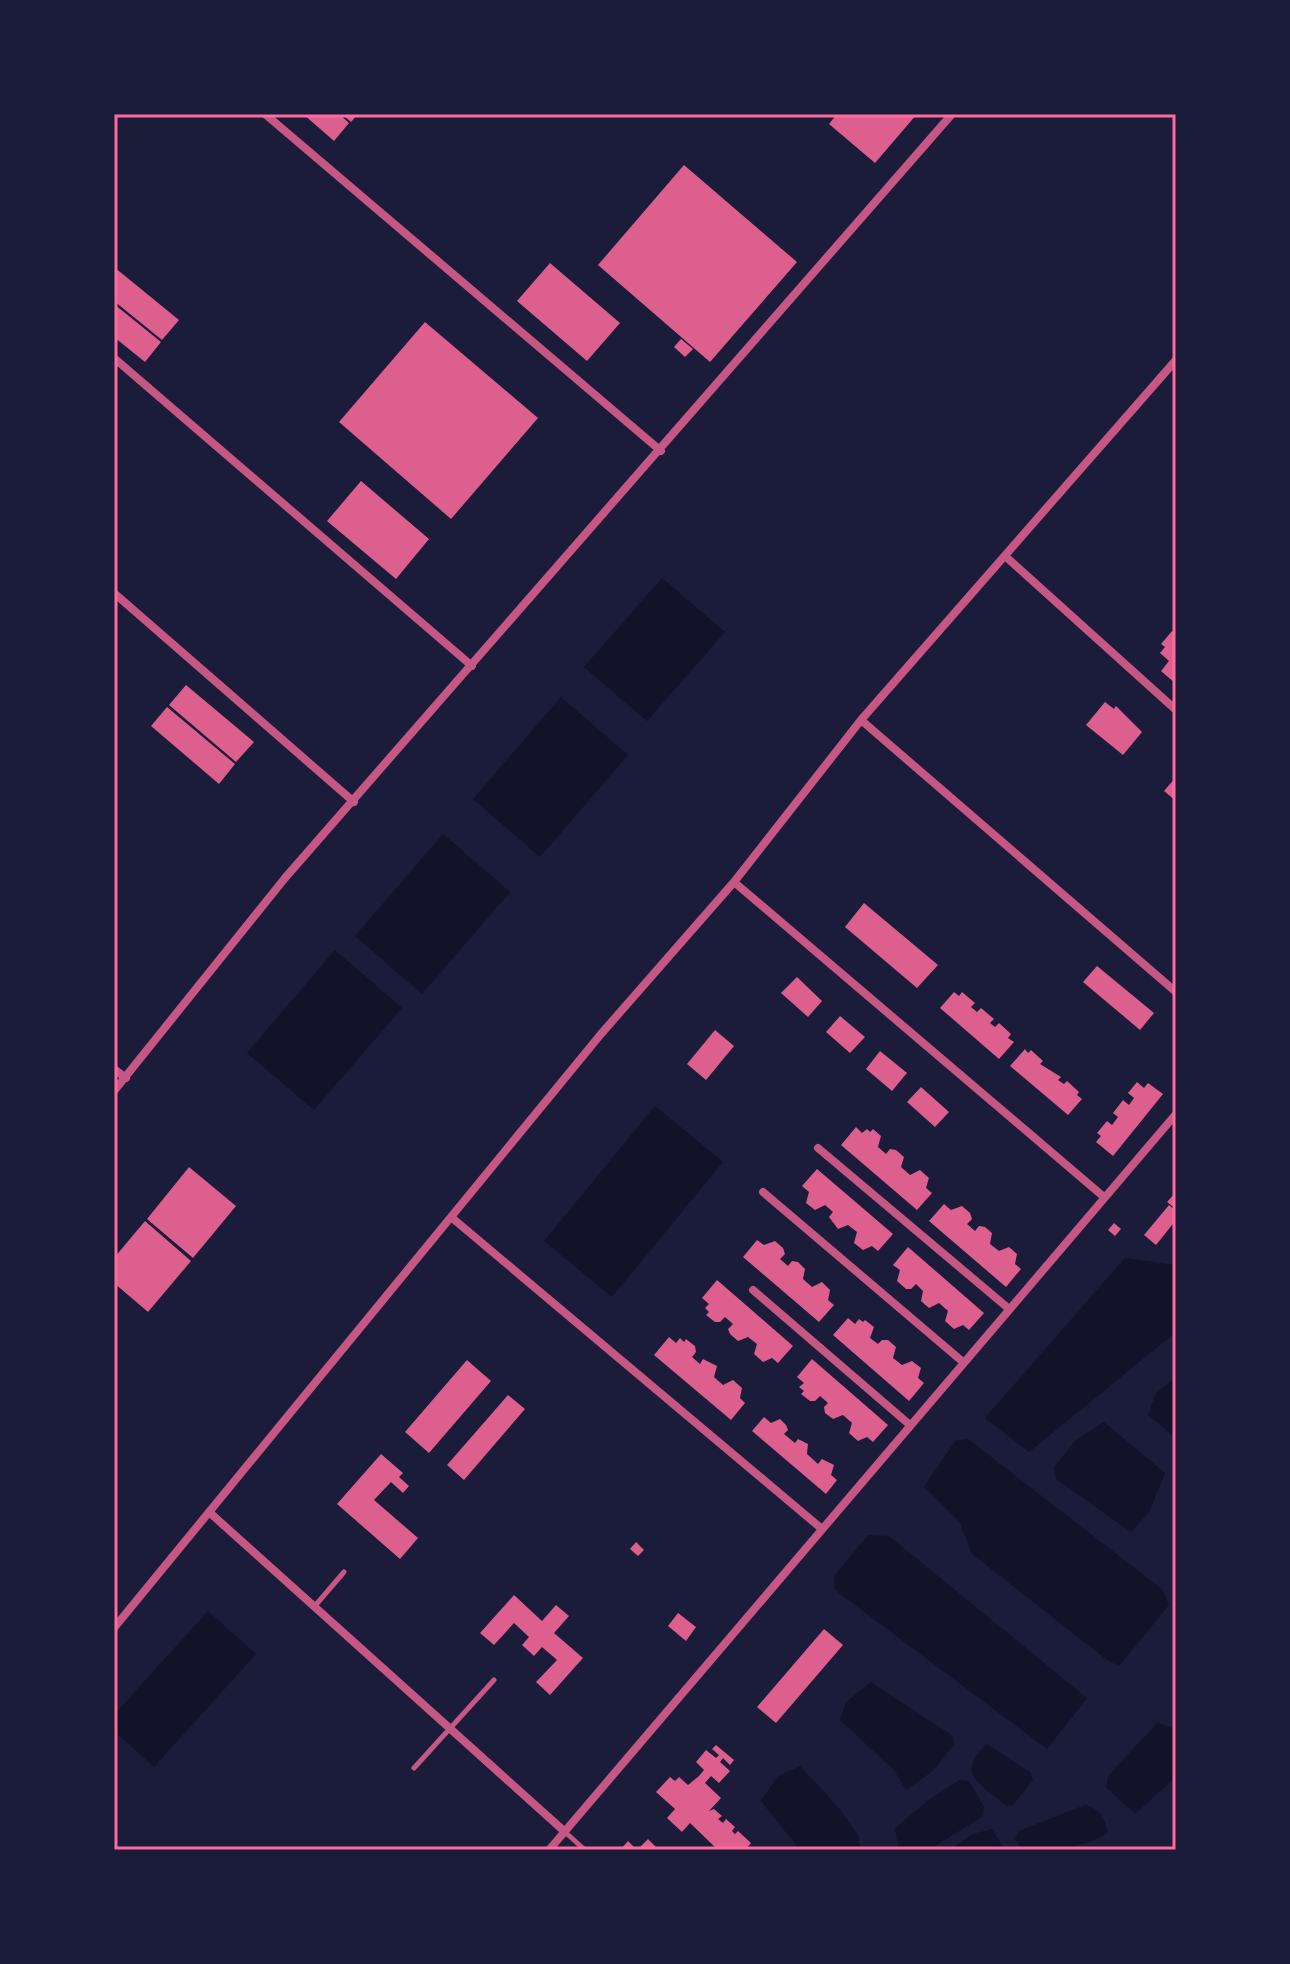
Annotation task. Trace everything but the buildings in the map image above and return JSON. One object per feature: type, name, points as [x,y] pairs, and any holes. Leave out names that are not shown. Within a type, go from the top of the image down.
[{"type":"street","points":[[265,114],[661,451]]},
{"type":"street","points":[[114,1091],[285,878],[661,451],[952,114]]},
{"type":"street","points":[[114,358],[472,666]]},
{"type":"street","points":[[114,1628],[601,1034],[734,882],[861,720],[1176,360]]},
{"type":"street","points":[[1005,556],[1176,710]]},
{"type":"street","points":[[114,593],[354,802]]},
{"type":"street","points":[[861,720],[1176,992]]},
{"type":"street","points":[[734,882],[1104,1197]]},
{"type":"street","points":[[114,1069],[126,1078]]},
{"type":"street","points":[[549,1850],[1176,1114]]},
{"type":"street","points":[[818,1148],[1008,1308]]},
{"type":"street","points":[[763,1192],[963,1362]]},
{"type":"street","points":[[451,1217],[822,1529]]},
{"type":"street","points":[[753,1290],[910,1425]]},
{"type":"street","points":[[209,1512],[564,1831]]},
{"type":"lane","points":[[314,1607],[344,1572]]},
{"type":"lane","points":[[414,1768],[494,1680]]},
{"type":"lane","points":[[564,1831],[585,1850]]},
{"type":"shaded area","points":[[662,578],[725,632],[647,721],[584,667]]},
{"type":"shaded area","points":[[561,697],[628,755],[540,857],[473,799]]},
{"type":"shaded area","points":[[443,834],[510,892],[422,994],[355,936]]},
{"type":"shaded area","points":[[335,950],[402,1008],[314,1110],[247,1053]]},
{"type":"shaded area","points":[[655,1106],[723,1162],[612,1297],[544,1241]]},
{"type":"shaded area","points":[[1125,1258],[1176,1265],[1176,1332],[1029,1452],[985,1418]]},
{"type":"shaded area","points":[[1176,1377],[1176,1438],[1148,1415],[1156,1393]]},
{"type":"shaded area","points":[[1104,1422],[1165,1473],[1149,1512],[1131,1532],[1056,1479],[1054,1467],[1076,1440]]},
{"type":"shaded area","points":[[968,1439],[1163,1590],[1169,1605],[1119,1666],[1107,1660],[972,1554],[960,1523],[924,1487],[955,1441]]},
{"type":"shaded area","points":[[868,1535],[889,1536],[1087,1698],[1047,1749],[835,1590],[834,1576]]},
{"type":"shaded area","points":[[208,1611],[256,1654],[154,1767],[114,1731],[114,1715]]},
{"type":"shaded area","points":[[871,1682],[953,1736],[954,1744],[934,1770],[906,1790],[894,1770],[840,1720],[846,1702]]},
{"type":"shaded area","points":[[1158,1722],[1176,1730],[1176,1777],[1135,1814],[1106,1787],[1108,1776]]},
{"type":"shaded area","points":[[987,1744],[1030,1772],[1033,1780],[1013,1805],[1007,1806],[981,1785],[972,1771],[977,1755]]},
{"type":"shaded area","points":[[800,1766],[838,1807],[858,1835],[861,1850],[794,1850],[796,1845],[761,1801],[777,1777]]},
{"type":"shaded area","points":[[960,1780],[969,1781],[984,1807],[983,1816],[929,1850],[904,1850],[898,1846],[895,1828],[931,1798]]},
{"type":"shaded area","points":[[1085,1805],[1101,1815],[1108,1833],[1077,1846],[1054,1850],[1021,1849],[1015,1839],[1019,1831]]},
{"type":"shaded area","points":[[992,1829],[1005,1850],[949,1850],[973,1834]]}]
